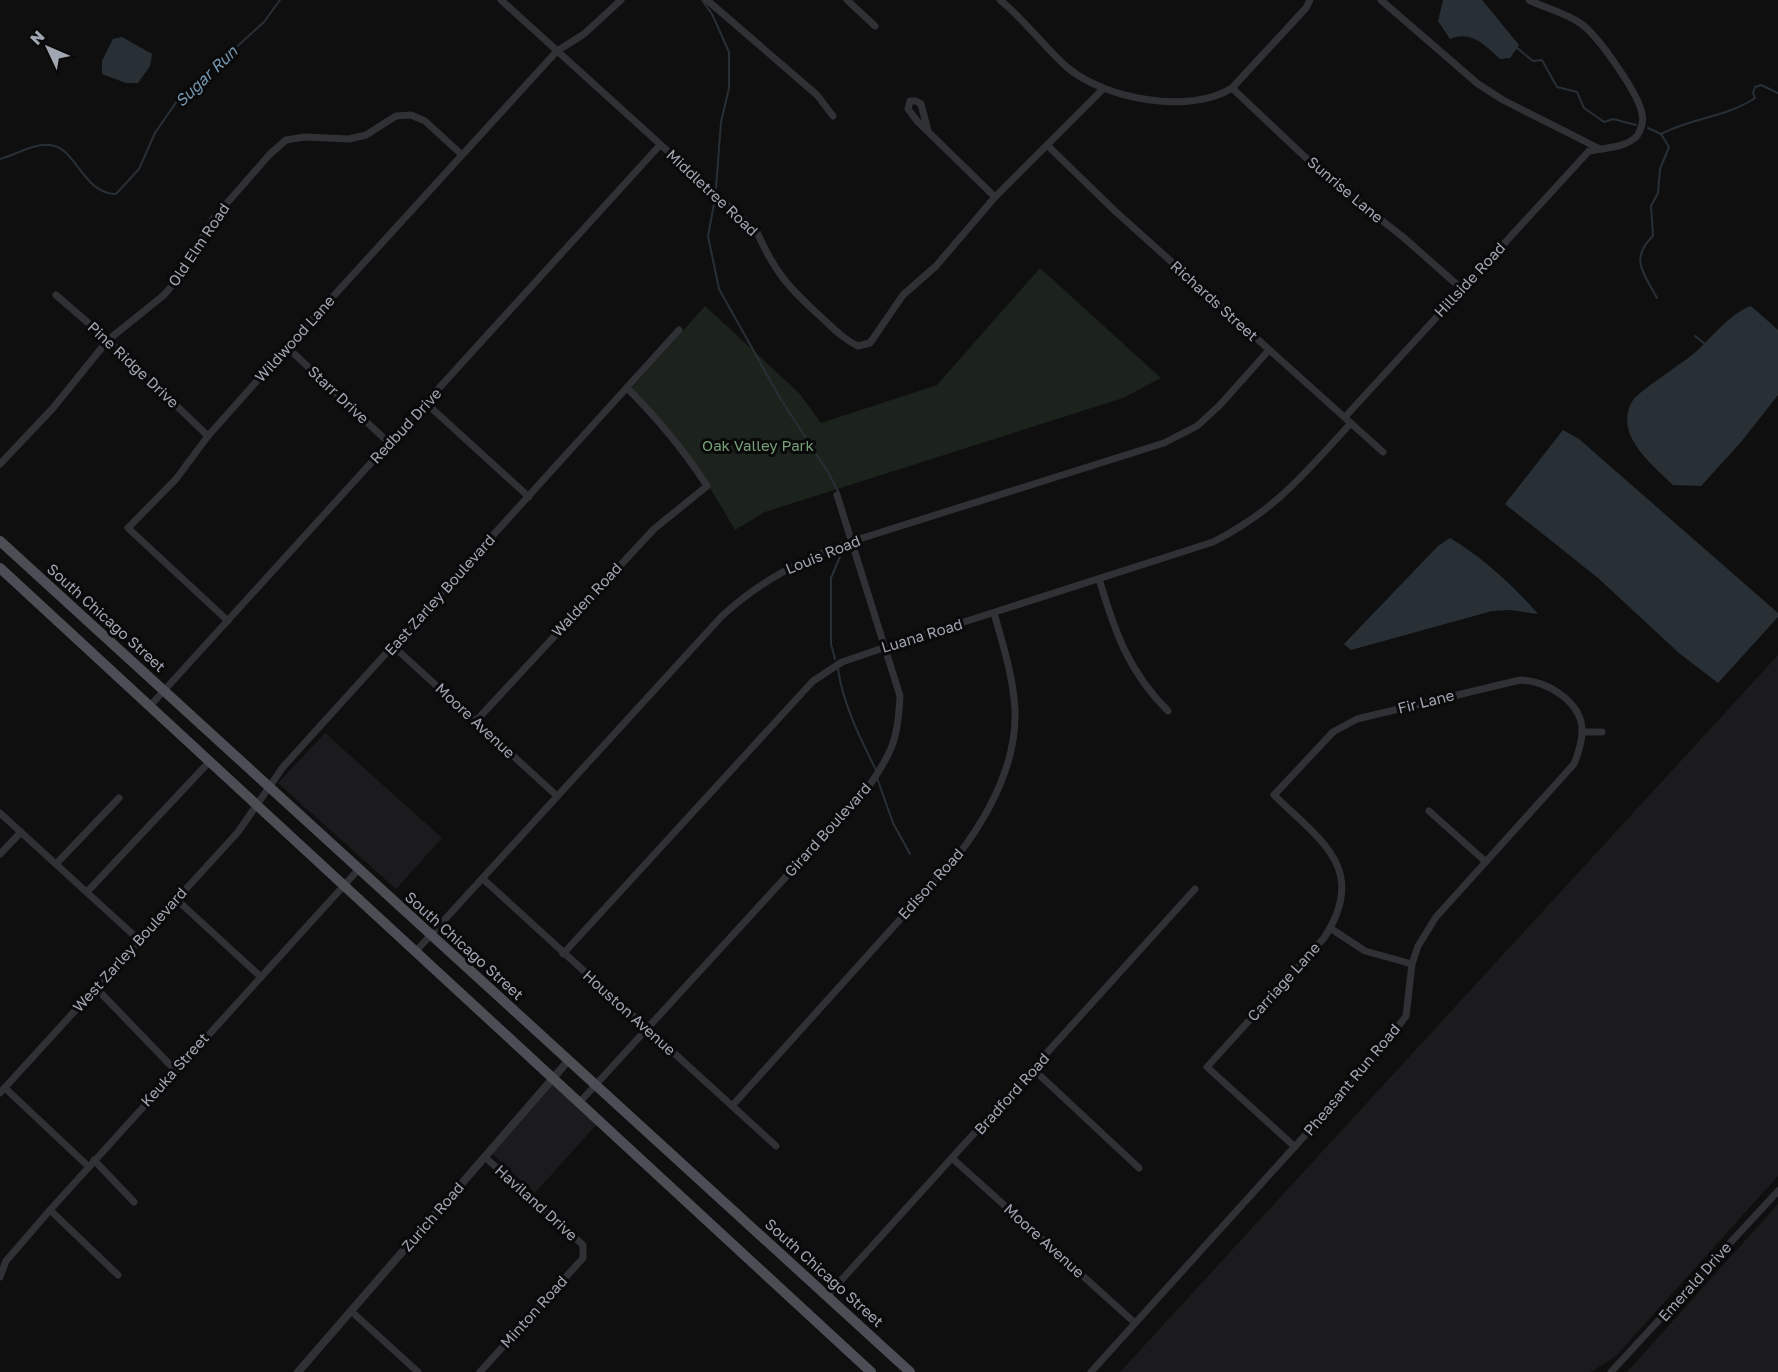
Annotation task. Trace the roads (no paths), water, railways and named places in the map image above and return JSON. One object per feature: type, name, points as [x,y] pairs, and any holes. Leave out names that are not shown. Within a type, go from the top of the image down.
[{"type":"main road","name":"South Chicago Street","points":[[0,541],[594,1086],[827,1296],[904,1370]]},
{"type":"main road","points":[[0,568],[871,1372]]},
{"type":"street","name":"Middletree Road","points":[[501,0],[757,232],[770,261],[785,284],[845,340],[858,346],[870,343],[903,295],[936,266],[995,197],[1103,89]]},
{"type":"street","name":"Wildwood Lane","points":[[228,621],[128,528],[176,479],[208,436],[287,347],[557,51],[584,34],[621,0]]},
{"type":"street","points":[[707,0],[817,95],[833,116]]},
{"type":"street","points":[[847,0],[875,26]]},
{"type":"street","points":[[1000,0],[1069,68],[1103,89],[1167,103],[1197,102],[1219,96],[1232,88],[1306,8],[1310,0]]},
{"type":"street","points":[[1381,0],[1478,84],[1503,100],[1600,149]]},
{"type":"street","name":"Hillside Road","points":[[1348,420],[1462,289],[1589,151],[1622,145],[1636,137],[1642,124],[1642,114],[1634,94],[1593,35],[1580,23],[1529,0]]},
{"type":"street","name":"Sunrise Lane","points":[[1232,88],[1324,175],[1462,289]]},
{"type":"street","name":"Old Elm Road","points":[[0,464],[52,408],[108,340],[164,295],[180,276],[213,219],[270,154],[286,140],[305,137],[349,140],[366,135],[396,116],[411,115],[425,121],[461,154]]},
{"type":"street","points":[[928,131],[995,197]]},
{"type":"street","name":"Redbud Drive","points":[[150,706],[427,404],[660,145]]},
{"type":"street","name":"Richards Street","points":[[1048,146],[1114,211],[1383,452]]},
{"type":"street","name":"Pine Ridge Drive","points":[[56,295],[108,340],[208,436]]},
{"type":"street","name":"East Zarley Boulevard","points":[[256,804],[283,767],[679,330]]},
{"type":"street","name":"Starr Drive","points":[[287,347],[389,443]]},
{"type":"street","name":"Louis Road","points":[[416,951],[721,617],[746,594],[777,573],[853,541],[1164,443],[1197,426],[1269,350]]},
{"type":"street","name":"Walden Road","points":[[475,722],[654,529],[707,486],[677,442],[627,388]]},
{"type":"street","points":[[427,404],[529,497]]},
{"type":"street","name":"Luana Road","points":[[563,954],[813,681],[842,662],[1213,542],[1246,525],[1273,505],[1295,484],[1348,420]]},
{"type":"street","name":"Girard Boulevard","points":[[579,1103],[868,786],[890,755],[898,727],[900,696],[837,495]]},
{"type":"street","points":[[1099,579],[1122,649],[1150,693],[1168,711]]},
{"type":"street","name":"Edison Road","points":[[732,1106],[959,854],[982,824],[1001,782],[1012,745],[1015,710],[1011,674],[994,613]]},
{"type":"street","name":"Moore Avenue","points":[[393,646],[557,796]]},
{"type":"street","name":"Fir Lane","points":[[1274,795],[1333,732],[1343,725],[1357,719],[1520,680],[1541,682],[1554,689],[1574,710],[1581,722],[1582,732]]},
{"type":"street","points":[[1582,732],[1602,732]]},
{"type":"street","name":"Pheasant Run Road","points":[[1091,1372],[1373,1060],[1406,1016],[1412,964],[1418,946],[1436,917],[1568,772],[1579,751],[1582,732]]},
{"type":"street","points":[[87,892],[209,762]]},
{"type":"street","name":"Carriage Lane","points":[[1274,795],[1331,850],[1340,868],[1342,900],[1330,928],[1207,1067],[1295,1147]]},
{"type":"street","points":[[56,864],[119,798]]},
{"type":"street","name":"West Zarley Boulevard","points":[[3,1091],[238,832],[256,804]]},
{"type":"street","points":[[1429,811],[1486,862]]},
{"type":"street","points":[[0,813],[139,940]]},
{"type":"street","points":[[0,854],[21,832]]},
{"type":"street","name":"Keuka Street","points":[[0,1277],[3,1259],[358,870]]},
{"type":"street","name":"Houston Avenue","points":[[483,879],[776,1146]]},
{"type":"street","name":"Bradford Road","points":[[827,1296],[1195,889]]},
{"type":"street","points":[[176,899],[261,977]]},
{"type":"street","points":[[1330,928],[1365,951],[1412,964]]},
{"type":"street","points":[[96,988],[175,1070]]},
{"type":"street","name":"Zurich Road","points":[[298,1372],[568,1061]]},
{"type":"street","points":[[1034,1069],[1139,1168]]},
{"type":"street","points":[[3,1091],[88,1167]]},
{"type":"street","name":"Haviland Drive","points":[[486,1158],[583,1245],[584,1250]]},
{"type":"street","name":"Moore Avenue","points":[[953,1159],[1135,1323]]},
{"type":"street","points":[[94,1160],[134,1202]]},
{"type":"street","name":"Emerald Drive","points":[[1611,1372],[1778,1191]]},
{"type":"street","points":[[50,1210],[118,1275]]},
{"type":"street","name":"Minton Road","points":[[480,1372],[583,1258],[584,1250]]},
{"type":"street","points":[[351,1311],[418,1372]]},
{"type":"waterway","name":"Sugar Run","points":[[0,159],[31,147],[50,145],[67,154],[95,187],[116,194],[139,169],[155,133],[177,101],[264,22],[280,0]]},
{"type":"waterway","points":[[702,0],[712,14],[729,52],[729,88],[721,122],[716,188]]},
{"type":"waterway","points":[[1517,48],[1533,61],[1542,60],[1557,87],[1577,92],[1584,108],[1604,122],[1613,119],[1636,125]]},
{"type":"waterway","points":[[1648,128],[1661,134],[1684,124],[1721,114],[1755,98],[1753,93],[1755,87],[1761,85],[1778,93]]},
{"type":"waterway","points":[[1657,298],[1644,273],[1640,259],[1646,244],[1653,236],[1651,206],[1658,193],[1660,169],[1669,147],[1661,134]]},
{"type":"waterway","points":[[715,199],[708,236],[719,289],[780,398],[839,493]]},
{"type":"waterway","points":[[1695,336],[1705,344]]},
{"type":"waterway","points":[[835,659],[831,644],[831,578],[842,552]]},
{"type":"waterway","points":[[838,669],[848,708],[876,770]]},
{"type":"waterway","points":[[877,778],[893,823],[910,854]]},
{"type":"park label","name":"Oak Valley Park","points":[[758,446]]}]
